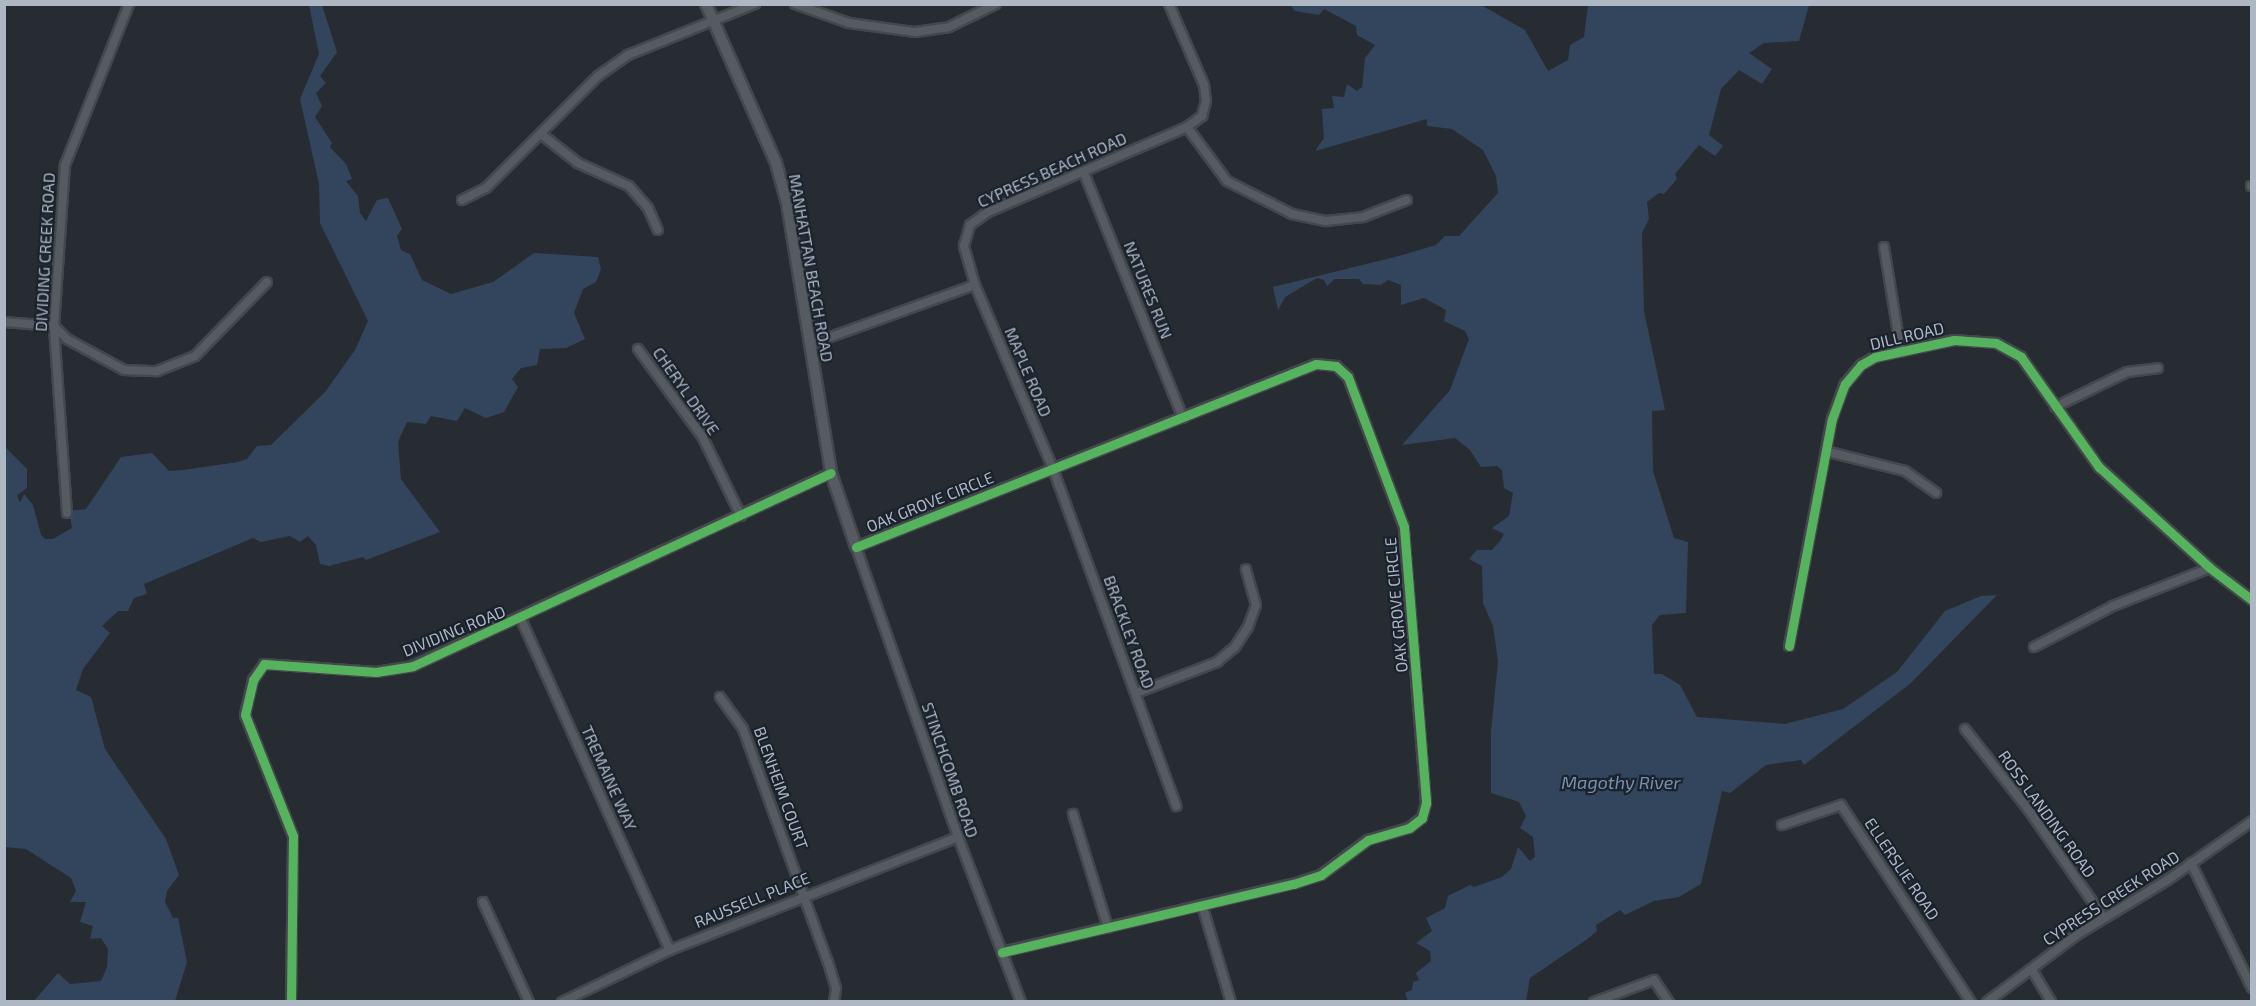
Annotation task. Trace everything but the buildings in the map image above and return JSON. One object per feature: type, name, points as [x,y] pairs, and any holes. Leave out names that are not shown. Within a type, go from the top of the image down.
[{"type":"street","name":"DIVIDING CREEK ROAD","points":[[67,513],[54,326],[65,165],[129,4]]},
{"type":"street","name":"MANHATTAN BEACH ROAD","points":[[706,4],[776,163],[811,344],[831,473],[856,547]]},
{"type":"street","points":[[462,200],[486,188],[598,76],[628,55],[755,4]]},
{"type":"street","points":[[795,4],[849,23],[915,32],[949,27],[996,4]]},
{"type":"street","name":"CYPRESS BEACH ROAD","points":[[975,285],[964,246],[970,225],[988,212],[1084,173],[1187,127],[1202,116],[1206,101],[1204,85],[1169,4]]},
{"type":"street","points":[[1187,127],[1227,181],[1292,214],[1326,221],[1363,217],[1407,200]]},
{"type":"street","points":[[541,134],[578,163],[629,186],[648,208],[658,230]]},
{"type":"street","name":"NATURES RUN","points":[[1084,173],[1183,418]]},
{"type":"street","points":[[1884,247],[1901,352]]},
{"type":"street","points":[[4,322],[54,326],[67,339],[124,370],[157,371],[195,356],[267,282]]},
{"type":"street","points":[[811,344],[975,285]]},
{"type":"street","name":"MAPLE ROAD","points":[[975,285],[1053,469]]},
{"type":"street","name":"DILL ROAD","points":[[1789,646],[1829,452],[1836,404],[1853,374],[1875,357],[1954,340],[2002,345],[2026,362],[2055,407],[2099,467],[2210,568],[2252,600]]},
{"type":"street","name":"CHERYL DRIVE","points":[[638,349],[702,436],[741,516]]},
{"type":"street","name":"OAK GROVE CIRCLE","points":[[856,547],[1316,364],[1336,366],[1348,377],[1404,527],[1426,802],[1422,818],[1409,828],[1368,840],[1321,875],[1002,952]]},
{"type":"street","points":[[2055,407],[2127,372],[2158,368]]},
{"type":"street","points":[[1829,452],[1905,471],[1936,493]]},
{"type":"street","name":"BRACKLEY ROAD","points":[[1053,469],[1176,806]]},
{"type":"street","name":"DIVIDING ROAD","points":[[291,1002],[292,836],[244,715],[253,680],[264,664],[376,672],[413,666],[521,619],[831,473]]},
{"type":"street","name":"STINCHCOMB ROAD","points":[[856,547],[958,837],[1021,1002]]},
{"type":"street","points":[[2034,647],[2113,606],[2210,568]]},
{"type":"street","points":[[1136,693],[1217,662],[1235,646],[1248,627],[1256,605],[1246,569]]},
{"type":"street","name":"TREMAINE WAY","points":[[521,619],[670,950]]},
{"type":"street","name":"BLENHEIM COURT","points":[[720,697],[743,729],[836,989],[834,1002]]},
{"type":"street","name":"ROSS LANDING ROAD","points":[[1965,729],[2028,809],[2103,918]]},
{"type":"street","name":"ELLERSLIE ROAD","points":[[1782,825],[1841,804],[1971,1002]]},
{"type":"street","points":[[1073,814],[1108,928]]},
{"type":"street","name":"CYPRESS CREEK ROAD","points":[[1987,1002],[2103,918],[2192,863],[2251,821]]},
{"type":"street","name":"RAUSSELL PLACE","points":[[562,1002],[670,950],[804,895],[958,837]]},
{"type":"street","points":[[2192,863],[2252,988]]},
{"type":"street","points":[[483,902],[530,1002]]},
{"type":"street","points":[[1202,905],[1231,1002]]},
{"type":"street","points":[[2032,970],[2051,1002]]},
{"type":"street","points":[[1594,1002],[1654,980],[1669,1002]]},
{"type":"water","points":[[309,5],[322,5],[337,52],[320,76],[326,83],[316,93],[322,106],[315,117],[332,143],[330,147],[346,164],[352,179],[346,181],[358,196],[360,213],[366,221],[377,200],[388,198],[402,229],[397,236],[401,250],[410,254],[422,280],[451,294],[493,282],[534,253],[598,257],[601,269],[596,282],[583,289],[574,313],[585,339],[566,348],[540,349],[537,365],[521,368],[512,379],[518,387],[504,412],[486,418],[465,408],[457,421],[431,416],[426,424],[407,422],[398,442],[401,479],[440,532],[366,560],[363,557],[329,566],[320,564],[316,545],[308,536],[300,542],[290,536],[261,542],[253,538],[144,584],[147,594],[134,598],[128,611],[118,611],[102,626],[110,633],[83,669],[76,690],[91,697],[105,749],[166,839],[179,875],[167,891],[165,902],[173,918],[178,918],[187,962],[175,1001],[34,1001],[58,973],[70,984],[101,981],[107,967],[108,949],[101,938],[90,939],[93,926],[80,922],[86,902],[70,902],[76,891],[71,878],[26,849],[5,847],[4,446],[27,469],[27,488],[17,495],[20,503],[24,494],[33,505],[41,535],[45,539],[53,539],[72,528],[69,511],[86,509],[121,457],[152,453],[169,471],[183,470],[238,462],[247,459],[257,446],[271,445],[325,392],[355,350],[368,321],[320,223],[319,184],[300,99],[319,54]]},
{"type":"water","name":"Magothy River","points":[[1290,5],[1481,5],[1525,30],[1548,71],[1568,60],[1570,45],[1584,37],[1588,5],[1809,5],[1799,41],[1764,43],[1749,53],[1772,69],[1762,84],[1739,70],[1721,89],[1709,135],[1723,146],[1715,156],[1699,145],[1675,174],[1677,179],[1664,194],[1659,193],[1647,202],[1649,219],[1642,233],[1644,311],[1665,410],[1652,411],[1653,471],[1674,538],[1688,542],[1686,613],[1660,615],[1652,625],[1654,674],[1662,674],[1680,685],[1697,717],[1785,724],[1843,709],[1897,672],[1945,611],[1981,596],[1997,595],[1911,683],[1804,765],[1801,760],[1766,765],[1730,793],[1722,791],[1701,884],[1679,897],[1654,901],[1625,915],[1620,910],[1596,925],[1597,931],[1586,940],[1530,978],[1526,1001],[1408,1001],[1405,993],[1412,990],[1413,982],[1419,980],[1416,973],[1431,961],[1430,951],[1416,943],[1432,931],[1426,918],[1445,908],[1448,896],[1470,885],[1474,887],[1502,877],[1511,869],[1518,847],[1530,861],[1535,857],[1533,837],[1520,828],[1526,816],[1519,802],[1491,793],[1491,731],[1498,661],[1493,626],[1483,603],[1482,566],[1469,559],[1477,550],[1492,550],[1500,541],[1504,534],[1492,528],[1509,516],[1513,493],[1504,488],[1502,470],[1497,466],[1481,467],[1470,450],[1455,438],[1402,445],[1450,390],[1469,339],[1465,331],[1444,321],[1446,310],[1424,298],[1401,305],[1401,285],[1388,280],[1381,285],[1363,284],[1359,279],[1335,279],[1327,286],[1324,280],[1317,278],[1285,297],[1278,310],[1273,287],[1399,256],[1436,245],[1445,236],[1459,236],[1498,193],[1496,176],[1483,150],[1452,129],[1427,126],[1427,119],[1315,151],[1324,138],[1322,109],[1334,108],[1332,96],[1344,97],[1347,84],[1357,91],[1362,87],[1365,58],[1375,45],[1357,35],[1356,26],[1324,9],[1319,15],[1295,11]]},
{"type":"cycle path","points":[[1789,646],[1832,419],[1845,384],[1861,365],[1875,357],[1954,340],[1996,343],[2021,357],[2099,467],[2210,568],[2252,600]]},
{"type":"cycle path","points":[[856,547],[1316,364],[1336,366],[1348,377],[1404,527],[1426,803],[1422,818],[1409,828],[1368,840],[1321,875],[1293,884],[1002,952]]},
{"type":"cycle path","points":[[291,1002],[293,836],[245,715],[253,680],[264,664],[376,672],[413,666],[831,473]]}]
